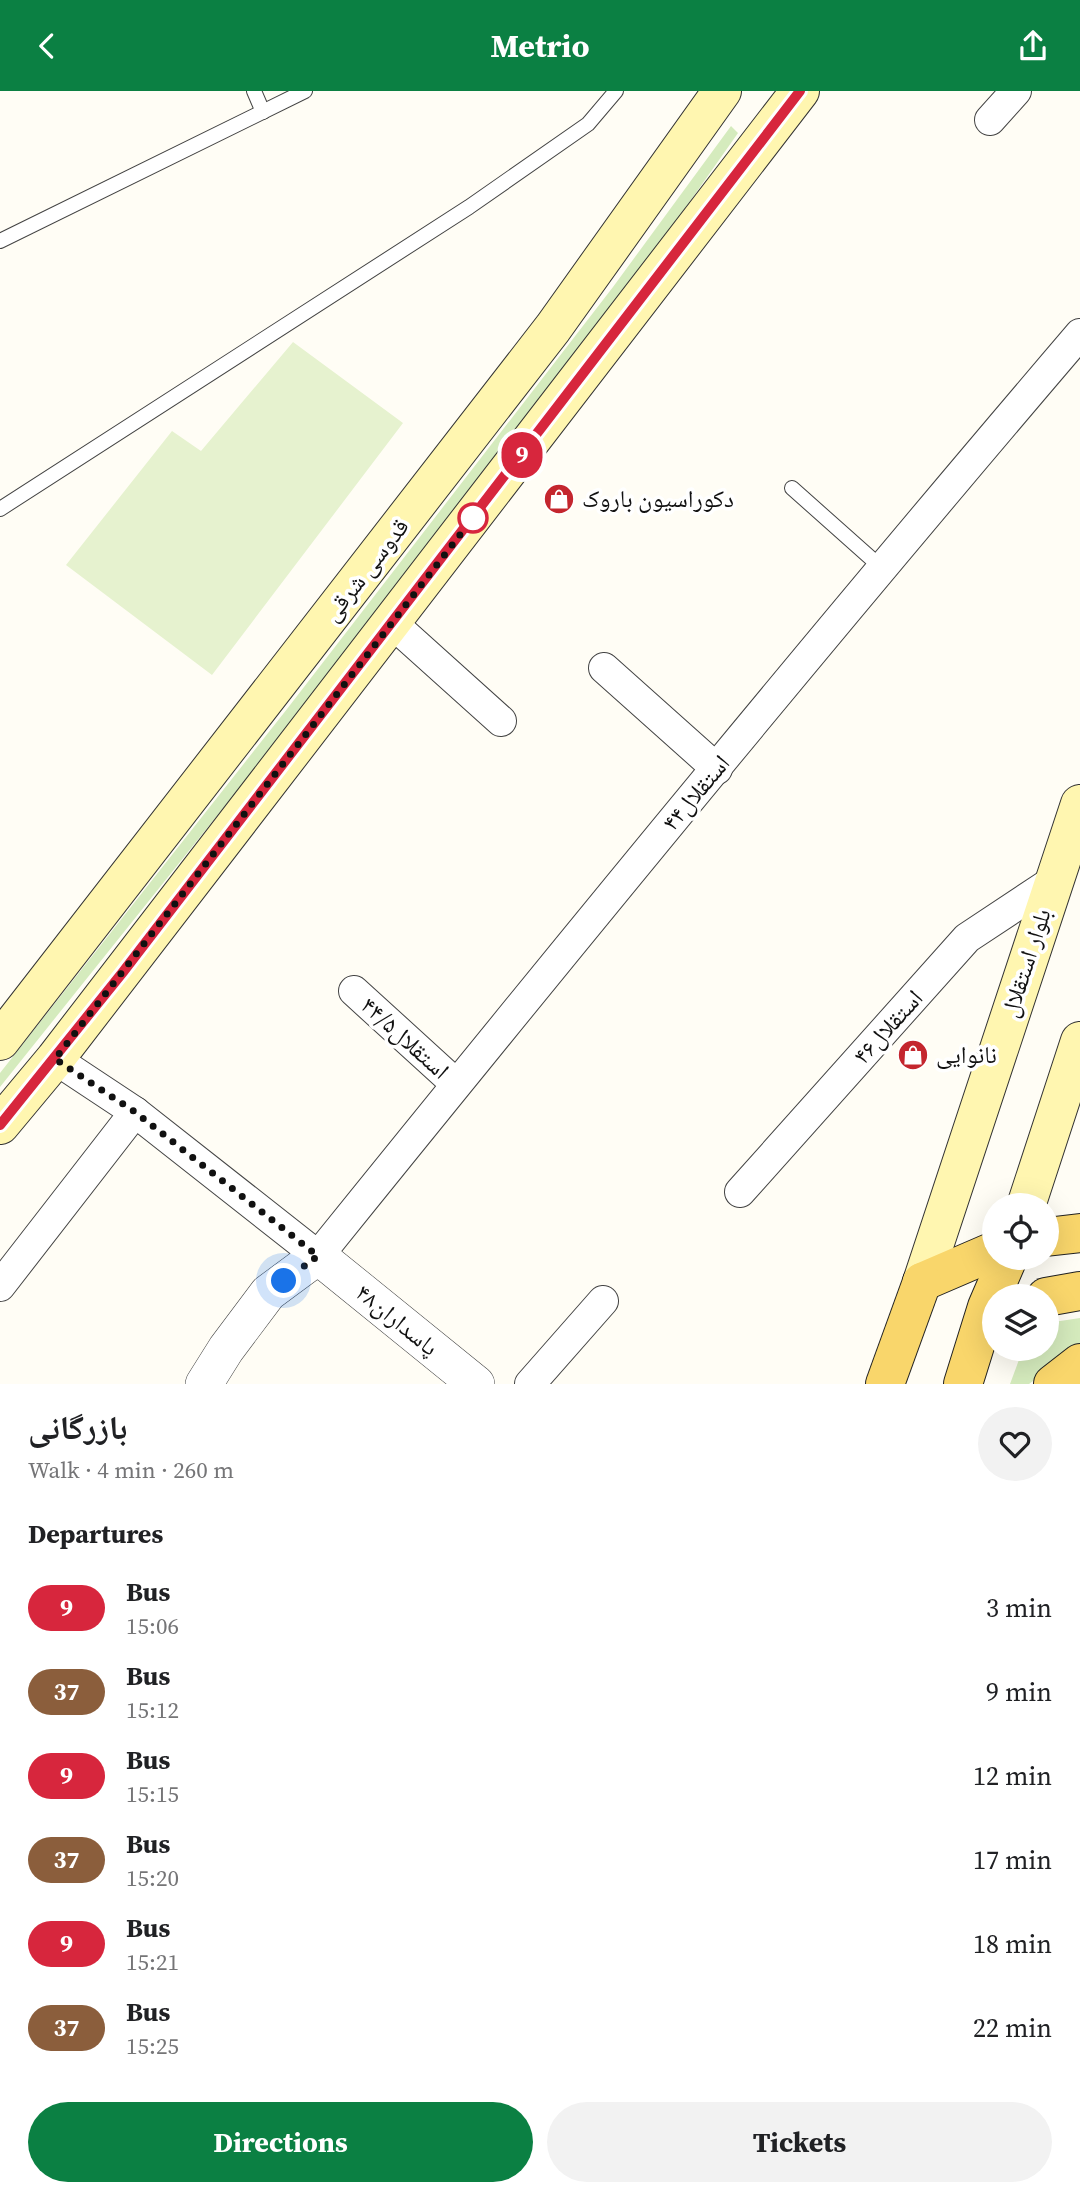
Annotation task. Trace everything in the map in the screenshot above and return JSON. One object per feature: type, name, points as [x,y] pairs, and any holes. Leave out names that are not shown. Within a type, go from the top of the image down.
[{"type":"main road","name":"قدوسی شرقی","points":[[0,1041],[553,328],[722,91]]},
{"type":"main road","points":[[0,1125],[55,1059],[392,623],[782,98]]},
{"type":"main road","name":"بلوار استقلال","points":[[922,1282],[1080,804]]},
{"type":"main road","points":[[1030,1193],[1080,1041]]},
{"type":"main road","points":[[1059,1235],[1080,1233]]},
{"type":"main road","points":[[885,1384],[922,1282],[982,1256]]},
{"type":"main road","points":[[922,1282],[982,1303]]},
{"type":"main road","points":[[1059,1295],[1080,1291]]},
{"type":"main road","points":[[963,1384],[982,1331]]},
{"type":"main road","points":[[1053,1384],[1080,1363]]},
{"type":"street","points":[[990,120],[1016,91]]},
{"type":"street","name":"استقلال۴۴","points":[[318,1256],[717,768],[1080,334]]},
{"type":"street","points":[[392,623],[501,721]]},
{"type":"street","points":[[604,669],[717,768]]},
{"type":"street","name":"استقلال۴۶","points":[[740,1192],[967,938],[1053,881]]},
{"type":"street","name":"استقلال۴۴/۵","points":[[354,991],[456,1084]]},
{"type":"street","points":[[55,1059],[135,1112],[318,1256],[268,1293],[226,1349],[204,1384]]},
{"type":"street","points":[[0,1286],[135,1112]]},
{"type":"street","name":"پاسداران۴۸","points":[[318,1256],[476,1384]]},
{"type":"street","points":[[530,1384],[603,1301]]},
{"type":"lane","points":[[254,91],[263,112]]},
{"type":"lane","points":[[0,241],[305,91]]},
{"type":"lane","points":[[0,509],[469,207],[588,124],[616,91]]},
{"type":"lane","points":[[792,488],[883,569]]},
{"type":"green space","points":[[731,126],[738,133],[622,298],[320,687],[0,1087],[0,1073],[287,709],[613,287]]},
{"type":"green space","points":[[293,342],[403,423],[212,675],[66,565],[172,431],[201,451]]},
{"type":"green space","points":[[1080,1318],[1080,1346],[1029,1384],[1010,1384],[1019,1361],[1059,1361],[1059,1321]]},
{"type":"bus line","name":"9","points":[[0,1125],[123,972],[800,91]]},
{"type":"place","name":"دکوراسیون باروک","points":[[559,499]]},
{"type":"place","name":"نانوایی","points":[[913,1055]]},
{"type":"route","points":[[284,1281],[318,1256],[135,1112],[55,1059],[473,518]]}]
